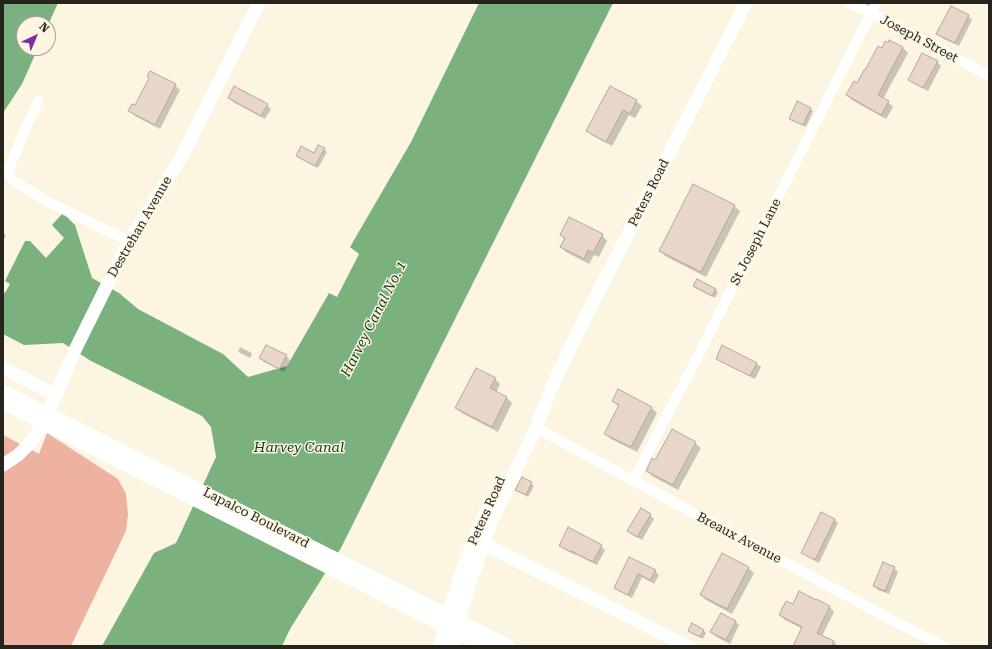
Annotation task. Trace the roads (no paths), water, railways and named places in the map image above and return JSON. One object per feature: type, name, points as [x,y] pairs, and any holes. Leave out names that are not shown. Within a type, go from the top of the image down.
[{"type":"main road","name":"Destrehan Avenue","points":[[3,465],[18,455],[34,438],[56,395],[74,352],[129,241],[181,158],[259,3]]},
{"type":"main road","name":"Peters Road","points":[[448,645],[452,600],[460,576],[492,520],[536,428],[553,384],[581,326],[746,3]]},
{"type":"main road","points":[[3,368],[56,395]]},
{"type":"main road","name":"Peters Road","points":[[479,541],[484,514],[530,421],[553,384]]},
{"type":"main road","name":"Lapalco Boulevard","points":[[3,391],[509,646]]},
{"type":"main road","name":"Lapalco Boulevard","points":[[3,403],[484,646]]},
{"type":"main road","points":[[479,541],[687,646]]},
{"type":"street","name":"Joseph Street","points":[[849,3],[871,13],[989,76]]},
{"type":"street","name":"St Joseph Lane","points":[[633,480],[702,350],[876,3]]},
{"type":"street","points":[[38,101],[8,171],[12,180],[48,202],[129,241]]},
{"type":"street","name":"Breaux Avenue","points":[[536,428],[890,619],[943,646]]},
{"type":"water","points":[[3,3],[58,3],[52,16],[16,16],[16,56],[34,56],[22,84],[3,113]]},
{"type":"water","name":"Harvey Canal","points":[[479,3],[613,3],[341,548],[290,629],[282,646],[102,646],[154,553],[176,543],[216,457],[211,427],[202,416],[91,361],[63,343],[24,345],[3,334],[3,292],[5,293],[10,284],[5,281],[25,241],[30,241],[46,258],[64,238],[52,225],[63,213],[75,225],[92,278],[119,293],[138,309],[223,354],[248,377],[287,366],[329,293],[337,297],[359,254],[350,247],[411,142]]},
{"type":"water label","name":"Harvey Canal No. 1","points":[[374,319]]}]
